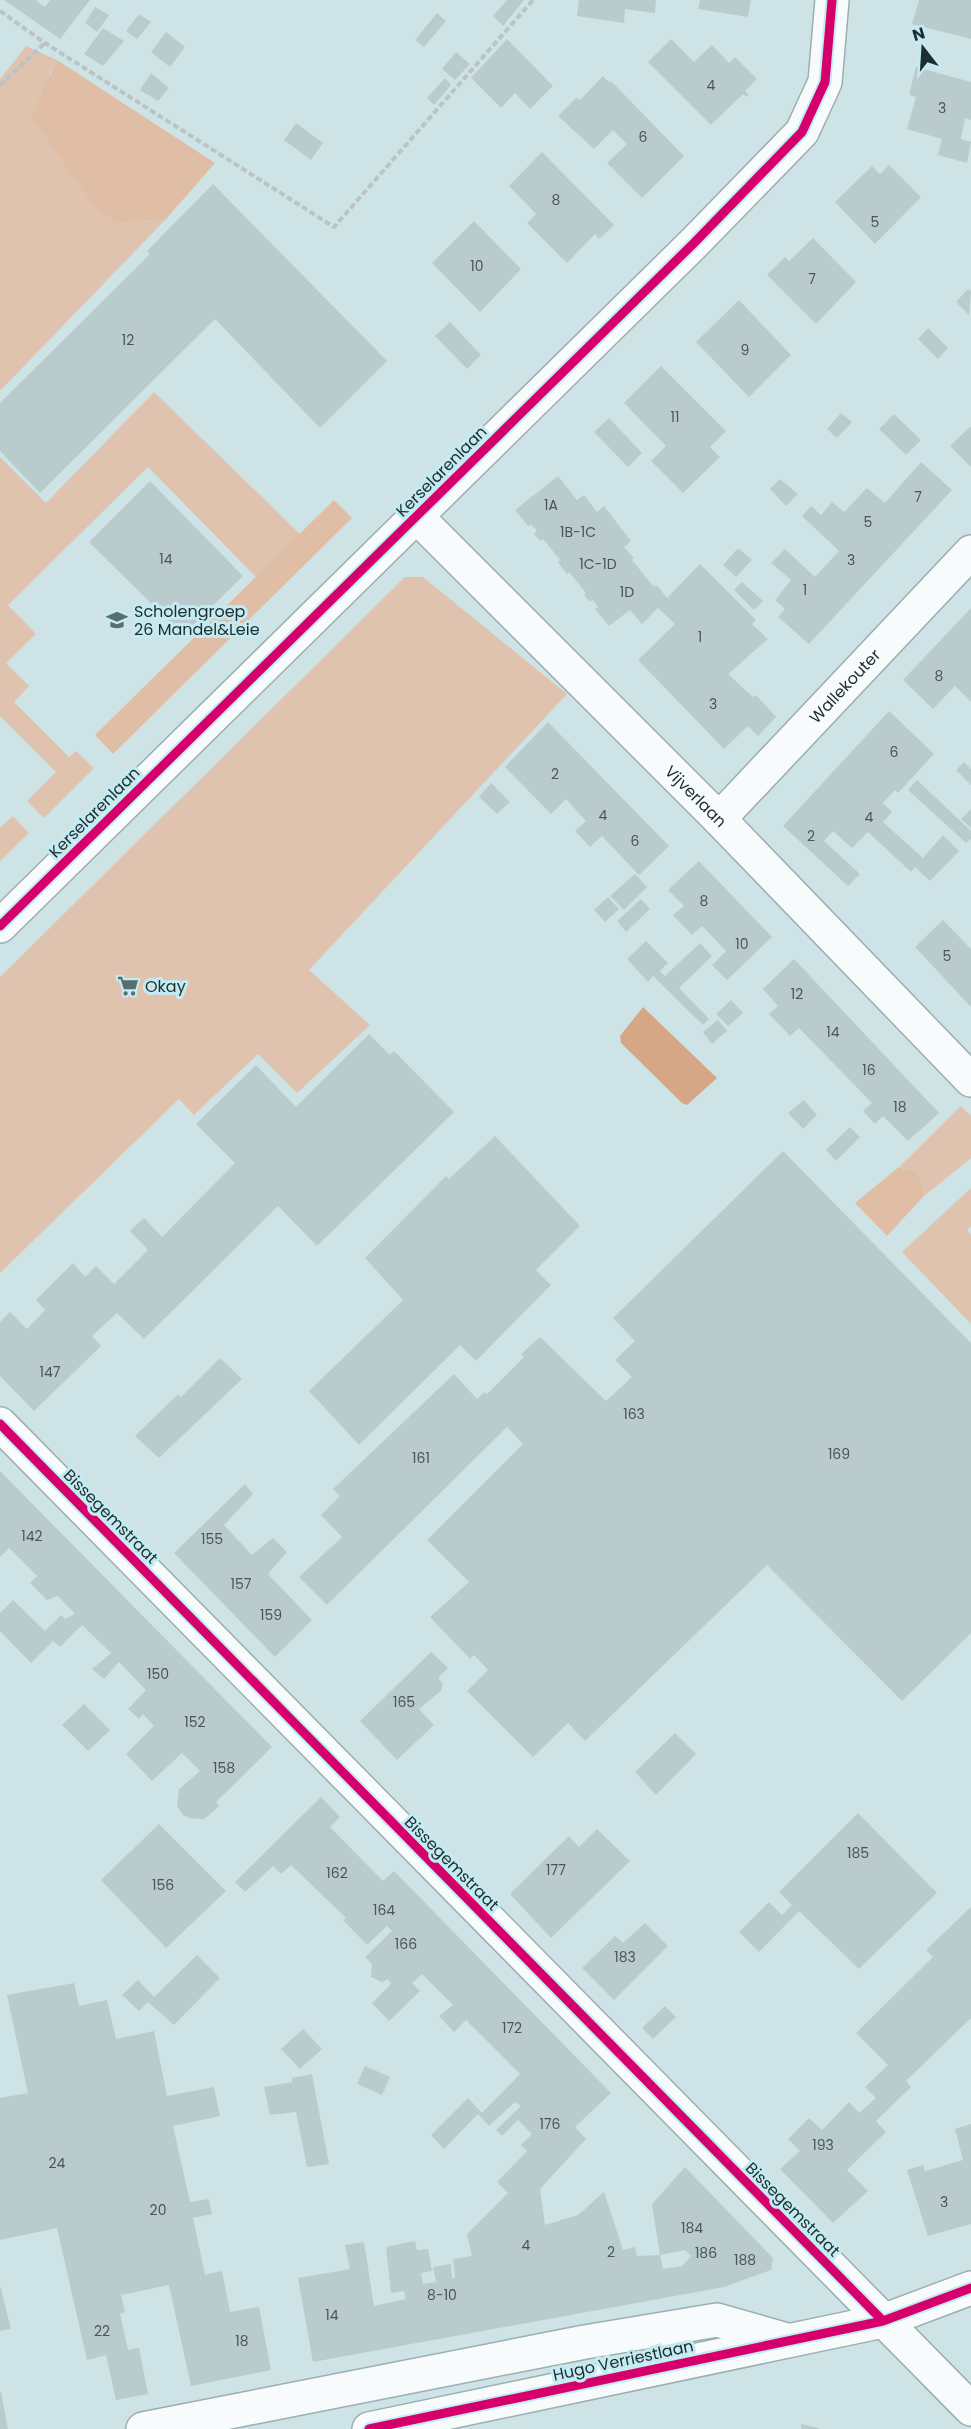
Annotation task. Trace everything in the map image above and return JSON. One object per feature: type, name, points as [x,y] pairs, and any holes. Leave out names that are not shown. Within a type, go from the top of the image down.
[{"type":"street","name":"Kerselarenlaan","points":[[0,926],[685,251],[802,132],[825,82],[832,0]]},
{"type":"street","name":"Vijverlaan","points":[[416,516],[719,819],[971,1080]]},
{"type":"street","name":"Wallekouter","points":[[719,819],[971,552]]},
{"type":"street","name":"Bissegemstraat","points":[[0,1424],[971,2409]]},
{"type":"street","name":"Hugo Verriestlaan","points":[[369,2429],[406,2425],[787,2340],[883,2321],[971,2288]]},
{"type":"street","name":"Hugo Verriestlaan","points":[[143,2429],[585,2342],[717,2320],[787,2340]]},
{"type":"path","points":[[0,11],[45,43],[334,227],[533,0]]},
{"type":"path","points":[[0,85],[45,43]]},
{"type":"shaded area","points":[[26,46],[57,60],[49,75],[117,223],[166,219],[0,391],[0,79]]},
{"type":"shaded area","points":[[57,60],[215,163],[166,219],[117,223],[94,206],[31,116]]},
{"type":"shaded area","points":[[154,392],[300,534],[256,577],[148,467],[8,605],[36,634],[6,663],[29,686],[14,702],[69,757],[76,751],[94,768],[44,818],[27,801],[56,772],[0,716],[0,457],[46,503]]},
{"type":"shaded area","points":[[334,500],[352,518],[113,754],[95,735]]},
{"type":"shaded area","points":[[405,577],[423,577],[567,694],[309,970],[370,1025],[297,1093],[258,1054],[194,1115],[179,1099],[0,1273],[0,977]]},
{"type":"shaded area","points":[[13,816],[29,833],[0,861],[0,828]]},
{"type":"shaded area","points":[[643,1007],[717,1078],[687,1105],[682,1103],[621,1043],[620,1036]]},
{"type":"shaded area","points":[[961,1106],[971,1116],[971,1158],[923,1197],[923,1186],[917,1172],[899,1167]]},
{"type":"shaded area","points":[[899,1167],[917,1172],[923,1186],[923,1197],[887,1236],[855,1203]]},
{"type":"shaded area","points":[[971,1188],[971,1226],[967,1230],[971,1235],[971,1324],[902,1252]]},
{"type":"building","points":[[4,0],[35,0],[45,7],[50,0],[90,0],[60,39]]},
{"type":"building","points":[[507,0],[524,0],[503,26],[493,16]]},
{"type":"building","points":[[579,0],[656,0],[655,13],[625,9],[624,23],[577,16]]},
{"type":"building","points":[[700,0],[751,0],[748,17],[698,9]]},
{"type":"building","points":[[919,0],[971,0],[971,39],[912,24]]},
{"type":"building","points":[[95,7],[109,15],[97,32],[85,23]]},
{"type":"building","points":[[437,13],[446,21],[424,47],[415,40]]},
{"type":"building","points":[[139,14],[151,22],[137,39],[126,31]]},
{"type":"building","points":[[103,28],[124,41],[103,66],[84,54]]},
{"type":"building","points":[[166,32],[185,47],[170,67],[151,52]]},
{"type":"building","points":[[507,39],[553,86],[530,109],[515,93],[501,108],[471,78]]},
{"type":"building","points":[[671,39],[694,62],[712,45],[729,63],[735,57],[757,79],[745,91],[749,94],[746,97],[743,94],[711,125],[648,62]]},
{"type":"building","points":[[456,52],[470,64],[455,80],[442,69]]},
{"type":"building","points":[[916,67],[971,82],[971,120],[965,118],[961,139],[971,142],[967,163],[938,155],[942,139],[907,129],[916,97],[909,95]]},
{"type":"building","points":[[151,73],[169,88],[158,101],[140,90]]},
{"type":"building","points":[[603,76],[610,83],[611,81],[684,156],[642,198],[607,163],[627,144],[613,130],[594,149],[558,116],[576,98],[580,100]]},
{"type":"building","points":[[445,78],[451,85],[434,105],[427,98]]},
{"type":"building","points":[[296,123],[323,143],[311,160],[284,140]]},
{"type":"building","points":[[542,152],[614,225],[599,239],[595,234],[567,263],[527,223],[536,214],[509,186]]},
{"type":"building","points":[[889,165],[921,197],[875,244],[835,202],[872,166],[880,174]]},
{"type":"building","points":[[213,184],[387,361],[320,428],[215,319],[40,493],[0,451],[0,403],[150,254],[147,251]]},
{"type":"building","points":[[474,221],[521,269],[480,312],[432,263]]},
{"type":"building","points":[[813,238],[856,282],[816,324],[767,275],[785,257],[789,261]]},
{"type":"building","points":[[968,289],[971,291],[969,315],[956,302]]},
{"type":"building","points":[[739,300],[791,355],[749,397],[696,342]]},
{"type":"building","points":[[450,322],[481,355],[467,369],[435,336]]},
{"type":"building","points":[[928,328],[948,348],[938,359],[918,339]]},
{"type":"building","points":[[661,366],[726,431],[710,447],[720,457],[683,493],[651,461],[666,446],[624,403]]},
{"type":"building","points":[[841,413],[852,422],[837,438],[827,429]]},
{"type":"building","points":[[894,414],[921,440],[906,455],[879,429]]},
{"type":"building","points":[[609,418],[642,453],[628,467],[594,432]]},
{"type":"building","points":[[971,426],[971,467],[950,446]]},
{"type":"building","points":[[921,462],[952,490],[809,644],[778,617],[785,609],[775,600],[791,580],[771,563],[785,549],[815,577],[839,551],[802,516],[811,506],[821,515],[832,502],[844,512],[867,488],[885,503]]},
{"type":"building","points":[[558,476],[577,500],[584,495],[597,512],[604,506],[631,541],[624,547],[634,558],[632,560],[654,587],[657,585],[667,598],[700,564],[756,620],[752,624],[768,639],[728,674],[753,697],[756,695],[776,717],[758,736],[748,726],[724,749],[638,660],[675,624],[658,608],[642,624],[630,610],[609,626],[595,609],[598,607],[593,600],[590,602],[584,595],[586,593],[569,572],[567,574],[563,569],[558,562],[560,560],[543,539],[540,541],[534,534],[537,531],[531,524],[528,526],[515,510]]},
{"type":"building","points":[[780,479],[798,494],[786,506],[770,489]]},
{"type":"building","points":[[150,481],[243,576],[183,635],[89,542]]},
{"type":"building","points":[[738,548],[752,560],[736,577],[723,565]]},
{"type":"building","points":[[742,582],[763,601],[754,610],[734,590]]},
{"type":"building","points":[[971,608],[971,702],[955,686],[933,709],[903,680]]},
{"type":"building","points":[[889,711],[934,754],[898,793],[895,790],[883,803],[892,812],[883,822],[923,858],[943,835],[959,851],[930,881],[915,867],[911,872],[868,832],[852,848],[833,831],[824,841],[860,874],[848,886],[783,826]]},
{"type":"building","points":[[548,722],[669,846],[639,875],[602,836],[590,847],[575,831],[586,821],[566,799],[551,814],[505,767]]},
{"type":"building","points":[[964,762],[971,769],[971,785],[956,770]]},
{"type":"building","points":[[917,780],[971,831],[971,839],[966,843],[908,790]]},
{"type":"building","points":[[491,783],[510,802],[497,814],[479,797]]},
{"type":"building","points":[[971,809],[971,828],[961,819]]},
{"type":"building","points":[[699,861],[772,937],[727,980],[712,965],[726,951],[702,926],[692,935],[673,915],[684,906],[668,890]]},
{"type":"building","points":[[635,874],[647,887],[624,910],[610,896]]},
{"type":"building","points":[[608,897],[619,909],[605,922],[594,910]]},
{"type":"building","points":[[641,899],[650,909],[626,932],[617,921]]},
{"type":"building","points":[[943,920],[971,949],[971,1007],[915,947]]},
{"type":"building","points":[[646,941],[668,963],[660,971],[665,976],[700,943],[712,956],[679,988],[709,1019],[703,1025],[653,976],[648,982],[627,959]]},
{"type":"building","points":[[794,959],[939,1113],[908,1141],[883,1116],[875,1124],[863,1111],[872,1103],[799,1028],[790,1036],[769,1014],[778,1006],[763,989]]},
{"type":"building","points":[[731,1000],[743,1013],[728,1026],[716,1014]]},
{"type":"building","points":[[718,1020],[727,1031],[712,1044],[703,1032]]},
{"type":"building","points":[[369,1034],[390,1055],[394,1051],[454,1112],[317,1246],[278,1206],[144,1339],[117,1313],[92,1336],[101,1346],[34,1411],[0,1376],[0,1322],[10,1312],[27,1329],[45,1310],[36,1300],[73,1263],[85,1277],[96,1266],[114,1284],[148,1250],[130,1231],[144,1218],[162,1237],[235,1163],[196,1124],[256,1065],[296,1107]]},
{"type":"building","points":[[804,1100],[817,1115],[803,1129],[788,1113]]},
{"type":"building","points":[[850,1127],[860,1137],[836,1161],[826,1150]]},
{"type":"building","points":[[495,1136],[580,1226],[536,1270],[551,1285],[476,1361],[460,1345],[359,1445],[309,1391],[403,1300],[365,1258],[446,1176],[449,1179]]},
{"type":"building","points":[[783,1151],[971,1343],[971,1633],[902,1701],[767,1565],[585,1741],[568,1723],[533,1757],[467,1691],[488,1670],[474,1655],[470,1659],[430,1617],[469,1582],[427,1540],[523,1444],[507,1427],[327,1605],[299,1577],[342,1537],[321,1515],[340,1496],[333,1489],[454,1374],[477,1399],[484,1392],[487,1394],[524,1357],[521,1354],[540,1337],[606,1401],[632,1377],[615,1360],[635,1341],[613,1318]]},
{"type":"building","points":[[220,1358],[242,1379],[159,1458],[135,1436],[178,1394],[181,1397]]},
{"type":"building","points":[[0,1471],[272,1747],[216,1802],[219,1806],[203,1819],[183,1815],[177,1806],[179,1789],[200,1771],[182,1753],[152,1781],[126,1754],[154,1726],[143,1714],[139,1719],[128,1709],[146,1690],[119,1662],[104,1679],[92,1669],[111,1653],[82,1625],[60,1647],[53,1641],[31,1663],[0,1631],[0,1613],[13,1600],[45,1631],[61,1615],[65,1619],[75,1614],[58,1596],[47,1600],[30,1583],[37,1576],[9,1548],[0,1557]]},
{"type":"building","points":[[245,1484],[253,1494],[224,1525],[252,1555],[273,1538],[287,1552],[268,1574],[312,1620],[275,1657],[174,1553]]},
{"type":"building","points":[[431,1652],[448,1668],[438,1678],[443,1684],[441,1691],[419,1709],[434,1725],[397,1760],[360,1721]]},
{"type":"building","points":[[84,1704],[110,1730],[88,1751],[62,1725]]},
{"type":"building","points":[[675,1733],[696,1754],[656,1795],[635,1772]]},
{"type":"building","points":[[321,1797],[340,1817],[330,1827],[383,1881],[394,1871],[611,2093],[575,2127],[586,2139],[540,2189],[545,2225],[578,2215],[604,2192],[623,2250],[635,2247],[637,2256],[660,2255],[652,2204],[685,2167],[773,2258],[771,2270],[724,2287],[313,2362],[298,2278],[350,2269],[345,2245],[364,2242],[374,2306],[406,2299],[404,2291],[391,2293],[386,2247],[415,2241],[417,2250],[428,2249],[432,2271],[421,2273],[423,2284],[436,2282],[433,2267],[451,2264],[452,2278],[455,2278],[453,2259],[472,2256],[467,2234],[508,2193],[497,2182],[527,2151],[521,2145],[532,2134],[518,2120],[502,2136],[496,2130],[521,2106],[515,2102],[489,2126],[478,2114],[444,2149],[431,2135],[468,2098],[482,2113],[520,2074],[466,2020],[454,2032],[439,2016],[453,2005],[422,1974],[412,1983],[420,1991],[389,2021],[372,2003],[391,1984],[388,1979],[382,1982],[371,1977],[372,1964],[365,1957],[392,1931],[387,1926],[367,1945],[343,1920],[346,1918],[291,1865],[281,1874],[273,1866],[245,1892],[235,1882]],"holes":[[[685,2250],[691,2256],[682,2266],[663,2269],[660,2255]]]},
{"type":"building","points":[[858,1813],[937,1893],[859,1969],[799,1911],[759,1952],[739,1932],[769,1902],[782,1915],[792,1905],[779,1892]]},
{"type":"building","points":[[159,1824],[226,1891],[166,1948],[101,1880]]},
{"type":"building","points":[[597,1829],[630,1861],[551,1938],[510,1894],[569,1836],[579,1847]]},
{"type":"building","points":[[971,1907],[971,2018],[906,2081],[911,2087],[876,2121],[886,2132],[847,2170],[868,2191],[833,2223],[780,2169],[800,2151],[788,2139],[809,2118],[822,2130],[849,2102],[859,2113],[876,2098],[865,2087],[888,2065],[856,2033],[933,1957],[926,1950]]},
{"type":"building","points":[[645,1923],[668,1946],[614,2000],[582,1968],[615,1936],[623,1943]]},
{"type":"building","points":[[197,1955],[220,1978],[174,2025],[148,2002],[139,2011],[122,1995],[138,1980],[154,1997]]},
{"type":"building","points":[[74,1983],[79,2006],[107,2000],[116,2039],[154,2031],[167,2096],[214,2087],[220,2116],[173,2126],[190,2202],[209,2199],[212,2214],[193,2218],[205,2275],[222,2271],[230,2312],[259,2307],[271,2370],[191,2386],[169,2285],[121,2295],[125,2312],[120,2314],[128,2350],[139,2348],[148,2394],[116,2400],[106,2355],[87,2360],[57,2228],[0,2240],[0,2098],[28,2093],[7,1995]]},
{"type":"building","points":[[665,2006],[676,2017],[653,2039],[642,2028]]},
{"type":"building","points":[[303,2029],[322,2049],[300,2069],[281,2049]]},
{"type":"building","points":[[365,2066],[390,2077],[382,2095],[357,2084]]},
{"type":"building","points":[[312,2074],[329,2164],[307,2167],[296,2112],[270,2115],[264,2087],[292,2082],[292,2078]]},
{"type":"building","points":[[971,2124],[971,2224],[928,2236],[907,2170],[923,2165],[925,2171],[963,2160],[955,2129]]},
{"type":"building","points":[[0,2285],[11,2329],[0,2331]]},
{"type":"building","points":[[1,2392],[8,2429],[0,2429]]},
{"type":"building","points":[[801,2424],[819,2428],[819,2429],[801,2429]]},
{"type":"cycle path","points":[[0,926],[694,243],[802,132],[825,82],[832,0]]},
{"type":"cycle path","points":[[0,1424],[883,2321]]},
{"type":"cycle path","points":[[369,2429],[883,2321],[971,2288]]},
{"type":"place","name":"Scholengroep 26 Mandel&Leie","points":[[117,620]]},
{"type":"place","name":"Okay","points":[[128,986]]}]
